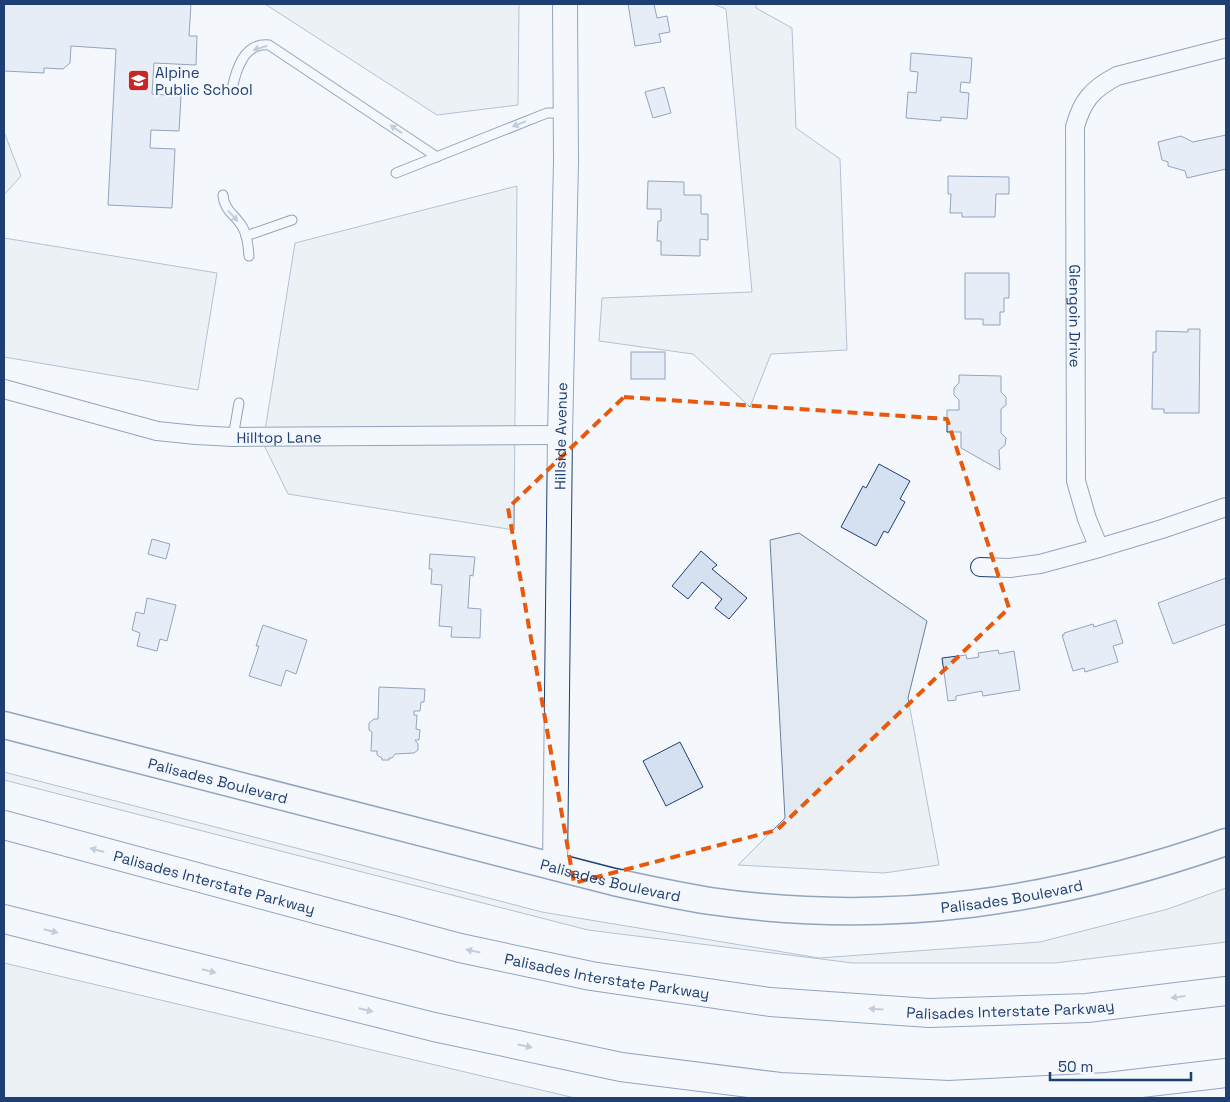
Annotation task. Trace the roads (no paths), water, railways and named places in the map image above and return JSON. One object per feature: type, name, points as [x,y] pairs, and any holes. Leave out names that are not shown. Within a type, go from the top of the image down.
[{"type":"highway","name":"Palisades Interstate Parkway","points":[[4,825],[460,948],[591,976],[770,1002],[930,1013],[1087,1008],[1226,991]]},
{"type":"highway","points":[[4,919],[434,1027],[622,1067],[780,1087],[949,1095],[1107,1087],[1226,1073]]},
{"type":"main road","name":"Hillside Avenue","points":[[555,867],[566,4]]},
{"type":"main road","name":"Palisades Boulevard","points":[[4,725],[649,890],[710,901],[802,910],[893,911],[984,903],[1068,888],[1142,870],[1226,842]]},
{"type":"street","name":"Glengoin Drive","points":[[1099,548],[1087,520],[1076,481],[1075,127],[1079,111],[1090,95],[1103,83],[1116,76],[1226,48]]},
{"type":"street","name":"Hilltop Lane","points":[[4,389],[157,431],[196,435],[233,437],[560,435]]},
{"type":"street","points":[[980,567],[1010,568],[1040,564],[1162,529],[1226,507]]},
{"type":"lane","points":[[232,89],[235,72],[245,55],[258,46],[269,45],[437,157]]},
{"type":"lane","points":[[396,172],[547,113],[566,113]]},
{"type":"lane","points":[[223,195],[226,208],[240,223],[246,236],[249,256]]},
{"type":"lane","points":[[246,236],[292,220]]},
{"type":"lane","points":[[233,437],[239,403]]},
{"type":"place","name":"Alpine Public School","points":[[139,81]]}]
